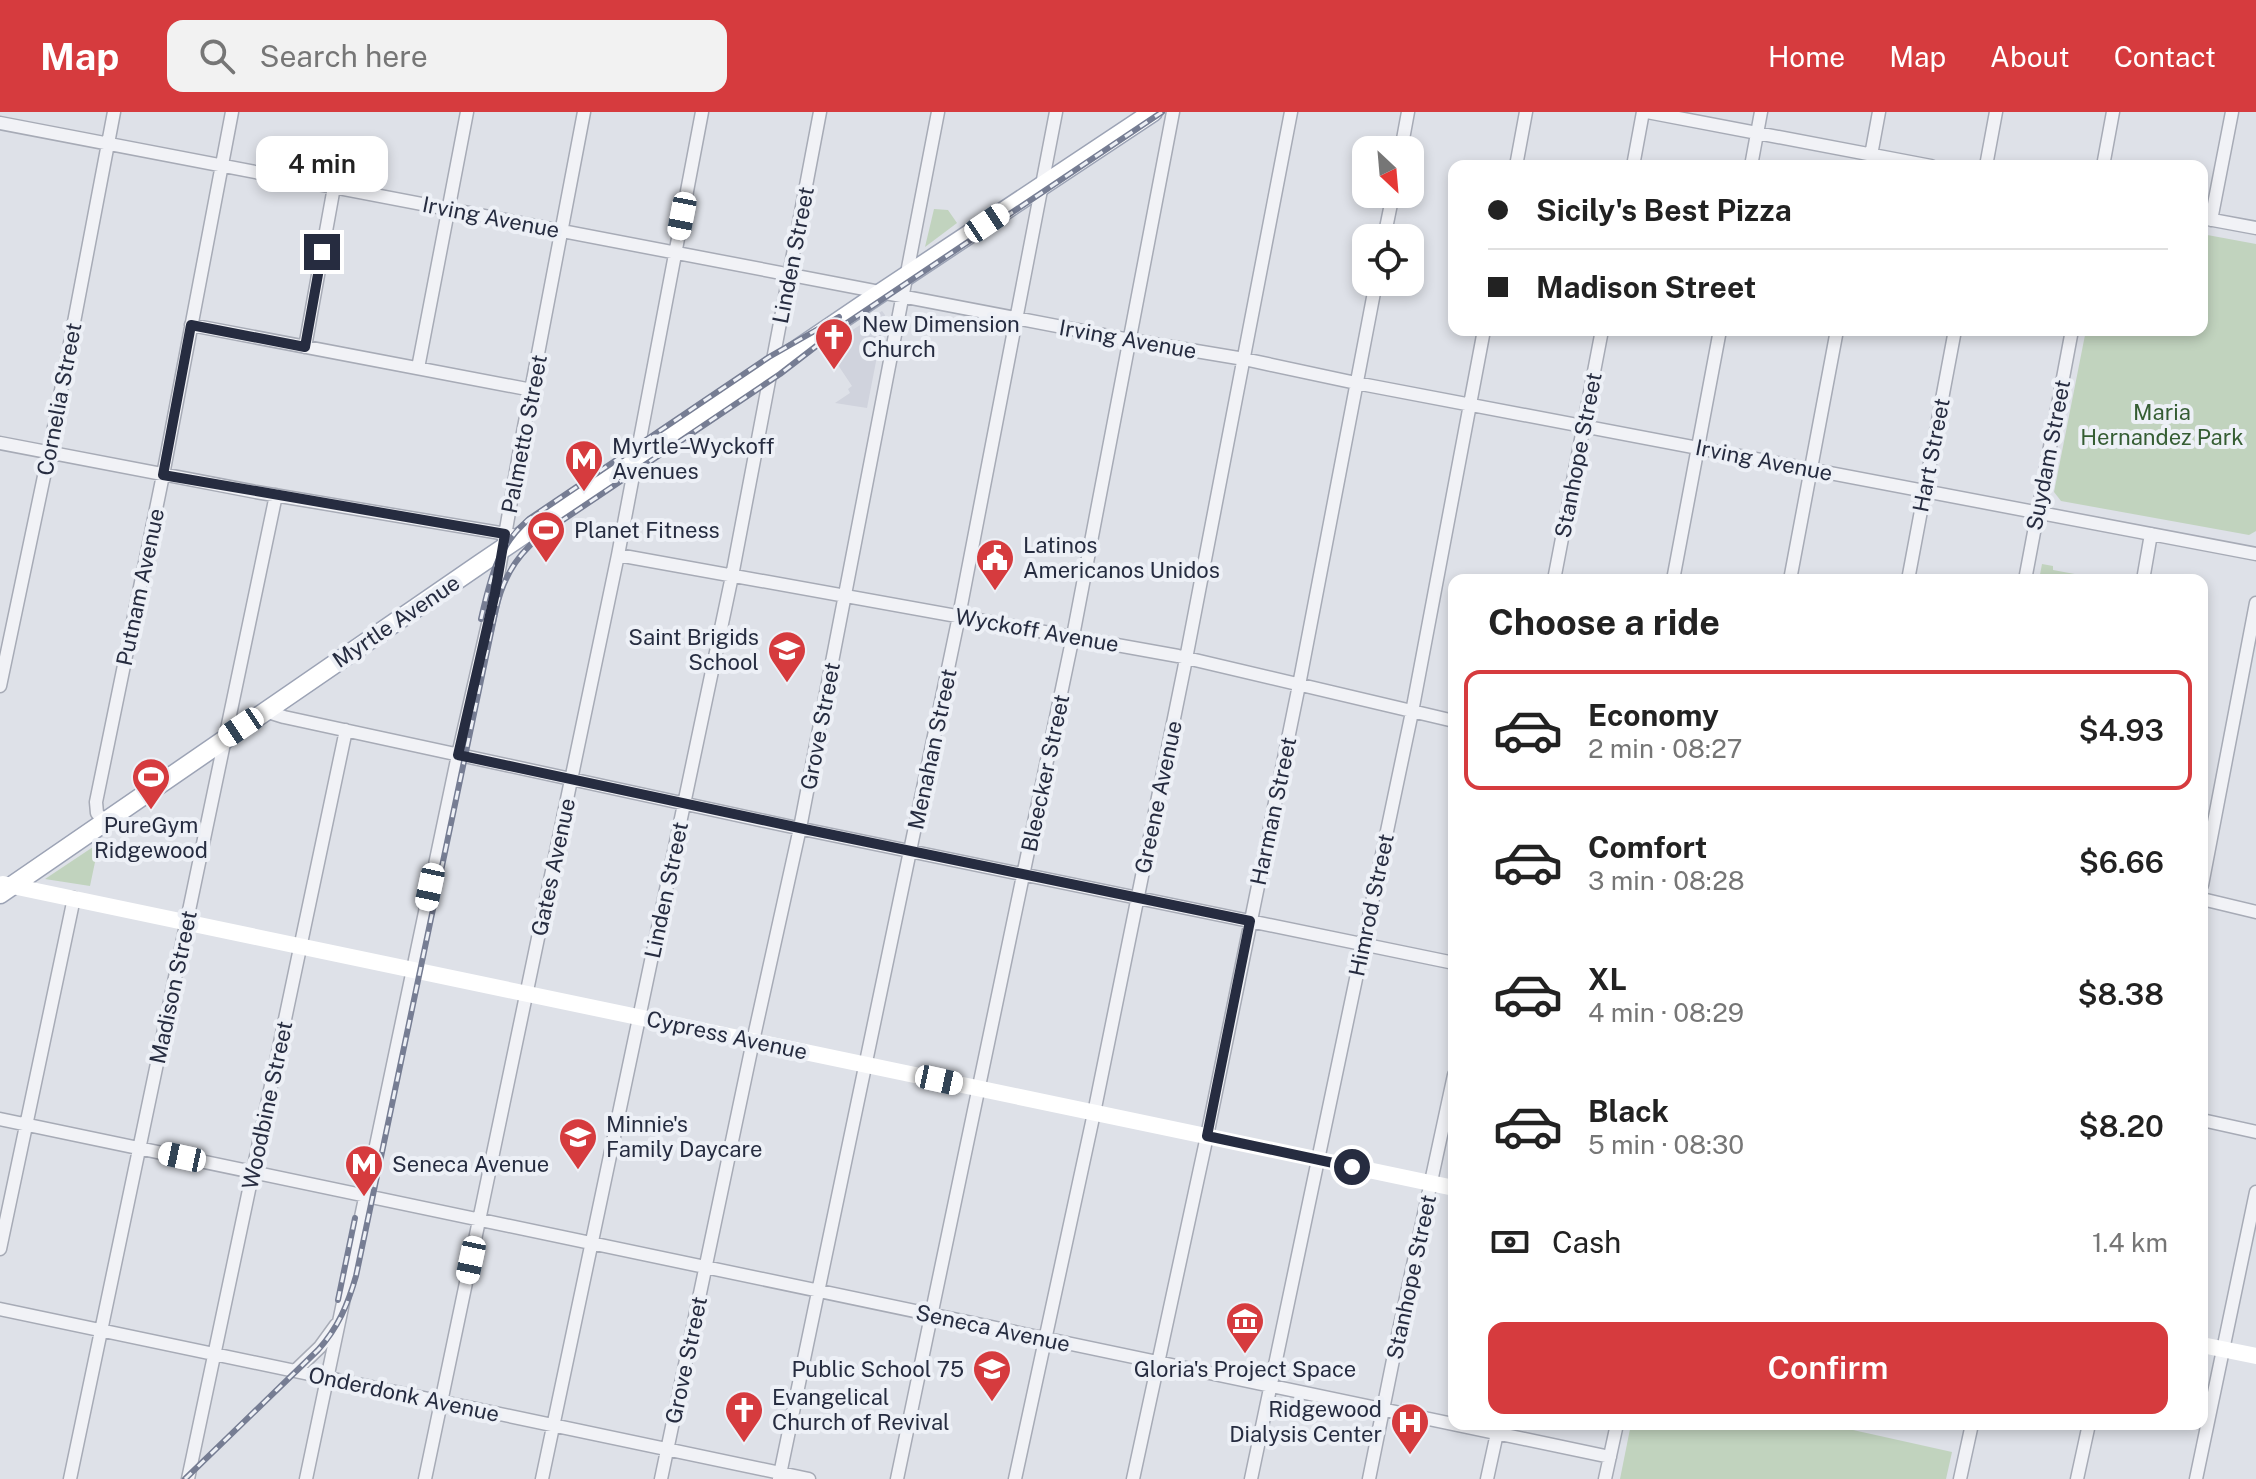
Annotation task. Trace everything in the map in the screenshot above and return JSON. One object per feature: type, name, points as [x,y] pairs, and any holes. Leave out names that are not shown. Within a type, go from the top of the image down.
[{"type":"main road","name":"Myrtle Avenue","points":[[4,888],[105,822],[509,540],[1153,112]]},
{"type":"main road","name":"Cypress Avenue","points":[[4,888],[74,898],[1448,1187]]},
{"type":"main road","points":[[2208,1346],[2256,1356]]},
{"type":"street","name":"Cornelia Street","points":[[0,686],[49,453],[114,112]]},
{"type":"street","name":"Putnam Avenue","points":[[105,822],[97,813],[96,802],[163,475],[232,112]]},
{"type":"street","points":[[418,368],[467,112]]},
{"type":"street","name":"Palmetto Street","points":[[306,1479],[458,755],[509,540],[532,390],[584,112]]},
{"type":"street","name":"Gates Avenue","points":[[425,1479],[618,555],[702,112]]},
{"type":"street","name":"Linden Street","points":[[542,1479],[732,576],[820,112]]},
{"type":"street","name":"Grove Street","points":[[661,1479],[800,828],[938,112]]},
{"type":"street","name":"Menahan Street","points":[[779,1476],[959,616],[1056,112]]},
{"type":"street","name":"Bleecker Street","points":[[897,1479],[1073,636],[1173,112]]},
{"type":"street","name":"Greene Avenue","points":[[1015,1479],[1187,658],[1291,112]]},
{"type":"street","points":[[1404,136],[1408,112]]},
{"type":"street","points":[[1517,160],[1526,112]]},
{"type":"street","points":[[1634,160],[1645,112],[1757,133],[1870,160],[1879,112]]},
{"type":"street","points":[[1752,160],[1761,112]]},
{"type":"street","points":[[1987,160],[1996,112]]},
{"type":"street","points":[[2104,160],[2113,112]]},
{"type":"street","points":[[2208,215],[2232,112]]},
{"type":"street","name":"Irving Avenue","points":[[0,123],[2256,554]]},
{"type":"street","points":[[305,347],[334,187]]},
{"type":"street","points":[[2208,219],[2256,228]]},
{"type":"street","name":"Harman Street","points":[[1133,1479],[1299,685],[1373,296]]},
{"type":"street","points":[[191,325],[532,390]]},
{"type":"street","name":"Himrod Street","points":[[1251,1479],[1412,712],[1483,336]]},
{"type":"street","name":"Stanhope Street","points":[[1555,574],[1601,336]]},
{"type":"street","points":[[1674,574],[1719,336]]},
{"type":"street","points":[[1791,574],[1836,336]]},
{"type":"street","name":"Hart Street","points":[[1909,574],[1954,336]]},
{"type":"street","name":"Suydam Street","points":[[2026,574],[2071,336]]},
{"type":"street","points":[[0,443],[509,540]]},
{"type":"street","name":"Madison Street","points":[[70,1479],[276,495]]},
{"type":"street","points":[[2144,574],[2151,534]]},
{"type":"street","name":"Wyckoff Avenue","points":[[618,555],[1187,658],[1448,720]]},
{"type":"street","points":[[2208,854],[2256,603]]},
{"type":"street","points":[[265,711],[800,828],[1448,962]]},
{"type":"street","name":"Woodbine Street","points":[[188,1479],[346,730]]},
{"type":"street","points":[[0,1249],[74,898]]},
{"type":"street","points":[[2208,900],[2256,912]]},
{"type":"street","name":"Stanhope Street","points":[[1369,1479],[1448,1103]]},
{"type":"street","name":"Seneca Avenue","points":[[0,1119],[1384,1410],[1448,1421]]},
{"type":"street","points":[[2208,1121],[2256,1132]]},
{"type":"street","points":[[2208,1421],[2256,1192]]},
{"type":"street","name":"Onderdonk Avenue","points":[[0,1309],[667,1449],[779,1476],[809,1479]]},
{"type":"street","name":"Palmetto Street","points":[[295,1371],[320,1347],[339,1318]]},
{"type":"street","points":[[1487,1479],[1498,1430]]},
{"type":"street","name":"Seneca Avenue","points":[[1502,1430],[1610,1457]]},
{"type":"street","points":[[1605,1479],[1616,1430]]},
{"type":"street","points":[[1960,1479],[1971,1430]]},
{"type":"street","points":[[2077,1479],[2088,1430]]},
{"type":"street","points":[[2196,1479],[2206,1430]]},
{"type":"shaded area","points":[[882,311],[885,315],[867,408],[835,403],[850,393],[848,389],[852,386],[826,347]]},
{"type":"green space","points":[[934,209],[948,210],[957,223],[925,247]]},
{"type":"green space","name":"Maria Hernandez Park","points":[[2208,235],[2256,244],[2256,531],[2249,535],[2061,501],[2054,492],[2085,336],[2208,336]]},
{"type":"green space","points":[[2042,564],[2053,566],[2053,570],[2075,574],[2040,574]]},
{"type":"green space","points":[[99,843],[90,886],[45,879]]},
{"type":"green space","points":[[1630,1430],[1853,1430],[1952,1452],[1946,1479],[1620,1479]]},
{"type":"railway","points":[[185,1479],[318,1350],[337,1324],[350,1296],[496,609],[515,563],[531,544],[551,528],[780,374],[841,327],[1162,112]]},
{"type":"railway","points":[[481,619],[496,564],[509,541],[529,519],[769,357],[839,317]]},
{"type":"railway","points":[[338,1300],[355,1218]]},
{"type":"place","name":"New Dimension Church","points":[[834,371]]},
{"type":"place","name":"Myrtle–Wyckoff Avenues","points":[[584,493]]},
{"type":"place","name":"Planet Fitness","points":[[546,564]]},
{"type":"place","name":"Latinos Americanos Unidos","points":[[995,592]]},
{"type":"place","name":"Saint Brigids School","points":[[787,684]]},
{"type":"place","name":"PureGym Ridgewood","points":[[151,811]]},
{"type":"place","name":"Minnie's Family Daycare","points":[[578,1171]]},
{"type":"place","name":"Seneca Avenue","points":[[364,1198]]},
{"type":"place","name":"Gloria's Project Space","points":[[1245,1355]]},
{"type":"place","name":"Public School 75","points":[[992,1403]]},
{"type":"place","name":"Evangelical Church of Revival","points":[[744,1444]]},
{"type":"place","name":"Ridgewood Dialysis Center","points":[[1410,1456]]},
{"type":"route","points":[[322,252],[305,347],[191,325],[163,475],[505,534],[495,593],[458,755],[1250,921],[1207,1136],[1352,1167]]}]
